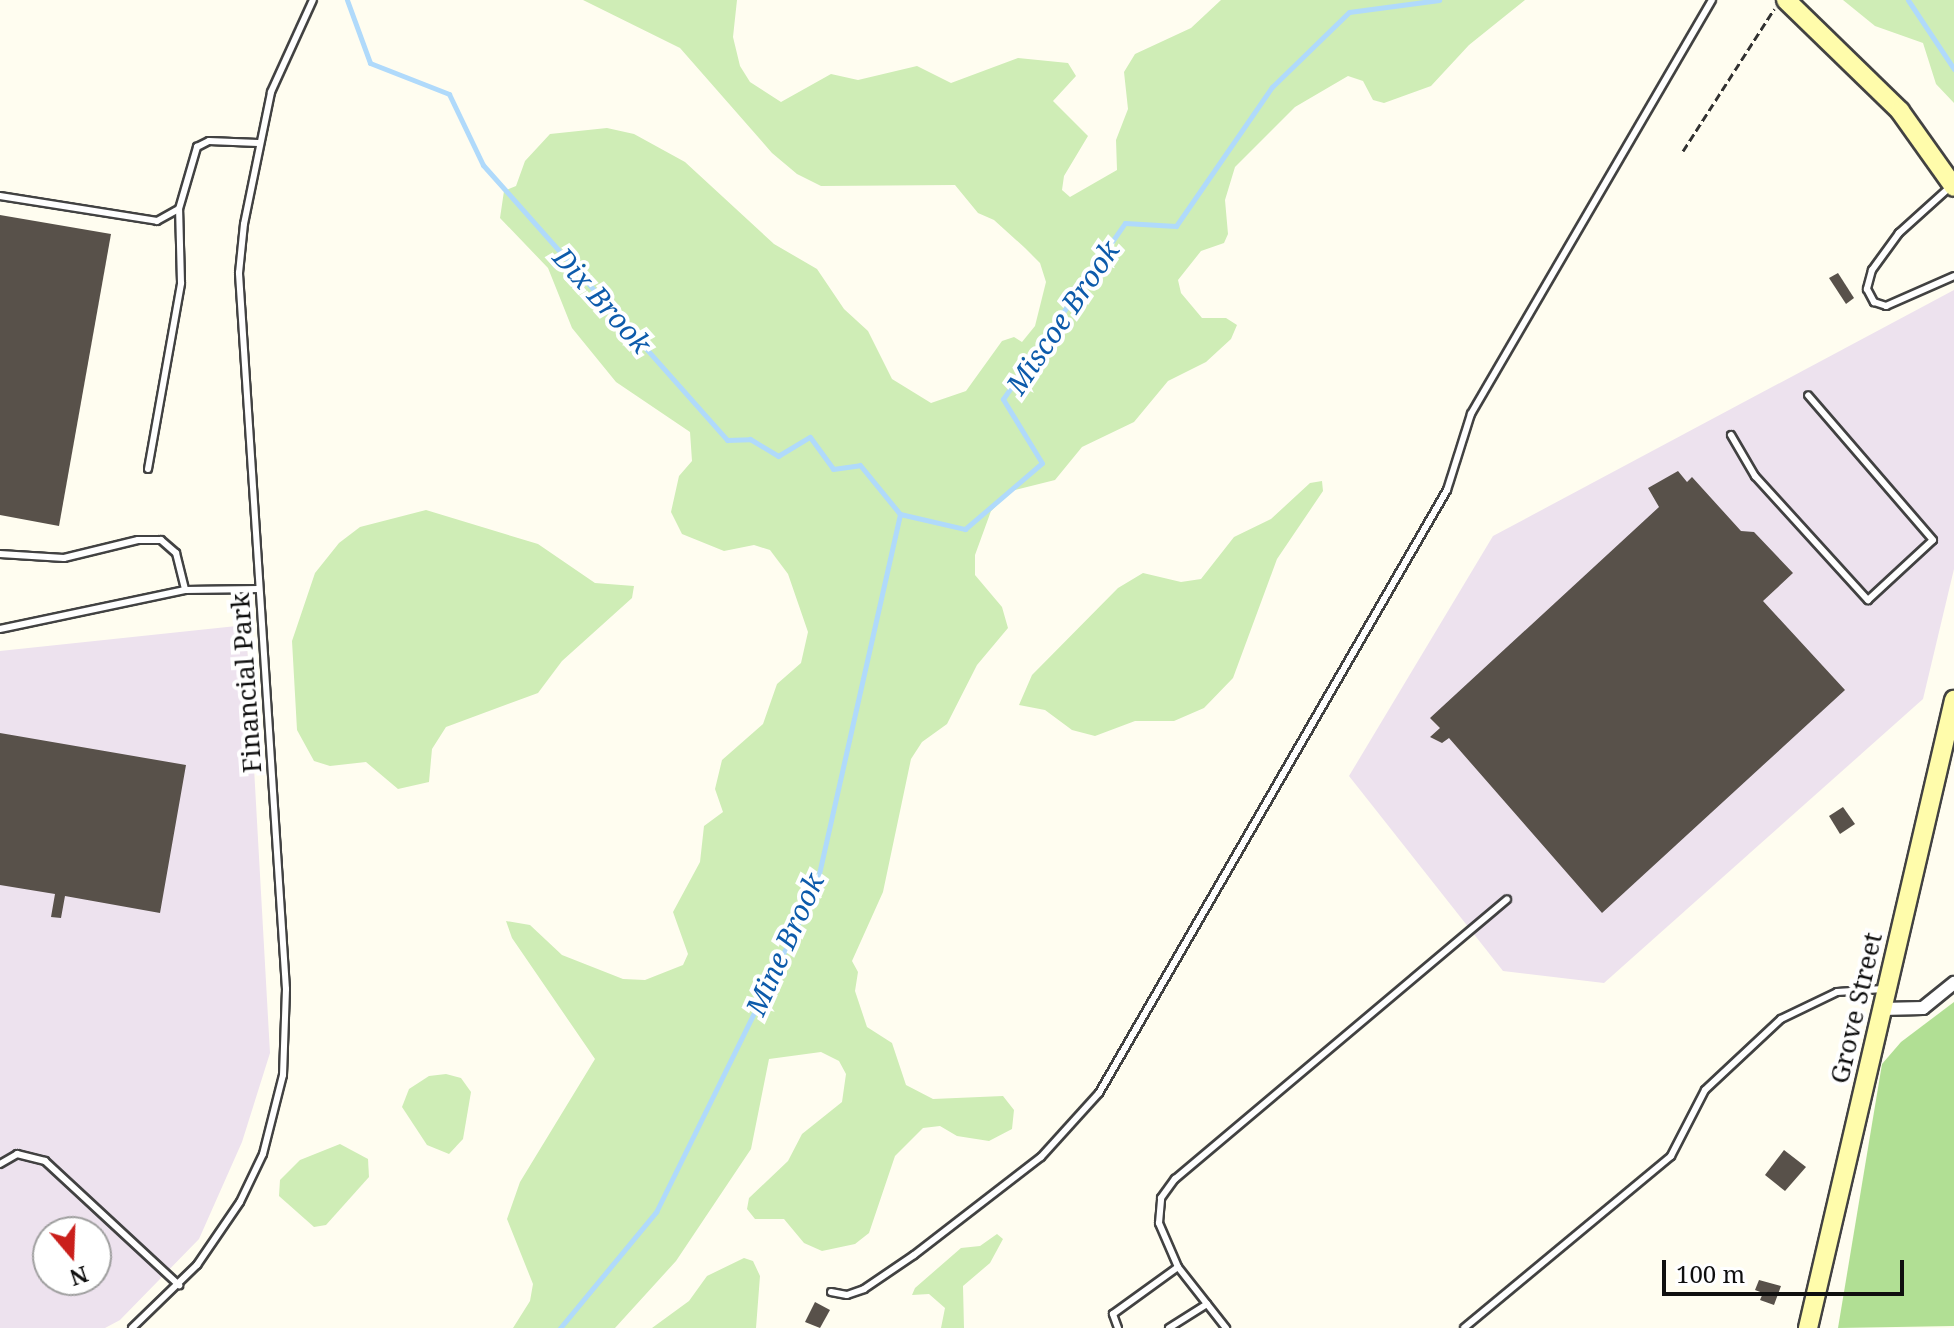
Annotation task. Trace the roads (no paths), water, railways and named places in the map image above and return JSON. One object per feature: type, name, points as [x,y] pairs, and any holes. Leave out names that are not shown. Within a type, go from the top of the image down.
[{"type":"main road","points":[[1786,0],[1900,111],[1953,186]]},
{"type":"main road","name":"Grove Street","points":[[1808,1328],[1954,700]]},
{"type":"street","points":[[1882,1009],[1923,1008],[1954,983]]},
{"type":"lane","name":"Financial Park","points":[[132,1328],[179,1285],[213,1244],[252,1178],[278,1103],[287,1046],[239,273],[258,143],[283,60],[313,0]]},
{"type":"lane","points":[[831,1292],[847,1295],[864,1289],[914,1255],[1041,1157],[1099,1093],[1447,490],[1471,414],[1712,0]]},
{"type":"lane","points":[[148,469],[181,283],[179,209],[197,147],[209,141],[258,143]]},
{"type":"lane","points":[[1953,186],[1899,233],[1872,270],[1867,289],[1874,302],[1886,306],[1954,276]]},
{"type":"lane","points":[[0,196],[141,222],[157,221],[179,209]]},
{"type":"lane","points":[[1731,435],[1755,476],[1868,600],[1933,540],[1808,395]]},
{"type":"lane","points":[[0,554],[64,558],[138,540],[161,540],[176,553],[185,590]]},
{"type":"lane","points":[[0,629],[185,590],[259,589]]},
{"type":"lane","points":[[1226,1328],[1178,1267],[1159,1223],[1161,1198],[1175,1179],[1507,899]]},
{"type":"lane","points":[[1464,1328],[1671,1156],[1705,1090],[1781,1019],[1837,992],[1887,989]]},
{"type":"lane","points":[[0,1164],[17,1154],[45,1161],[179,1285]]},
{"type":"lane","points":[[1118,1328],[1113,1314],[1178,1267]]},
{"type":"lane","points":[[1169,1328],[1207,1304]]},
{"type":"waterway","name":"Dix Brook","points":[[347,0],[370,63],[449,94],[483,165],[727,440],[750,439],[778,456],[810,437],[833,469],[860,465],[900,514]]},
{"type":"waterway","name":"Miscoe Brook","points":[[900,514],[965,529],[1042,463],[1003,399],[1125,223],[1176,226],[1272,87],[1349,12],[1439,0]]},
{"type":"waterway","points":[[1908,0],[1954,69]]},
{"type":"waterway","name":"Mine Brook","points":[[560,1328],[656,1212],[816,887],[900,514]]}]
